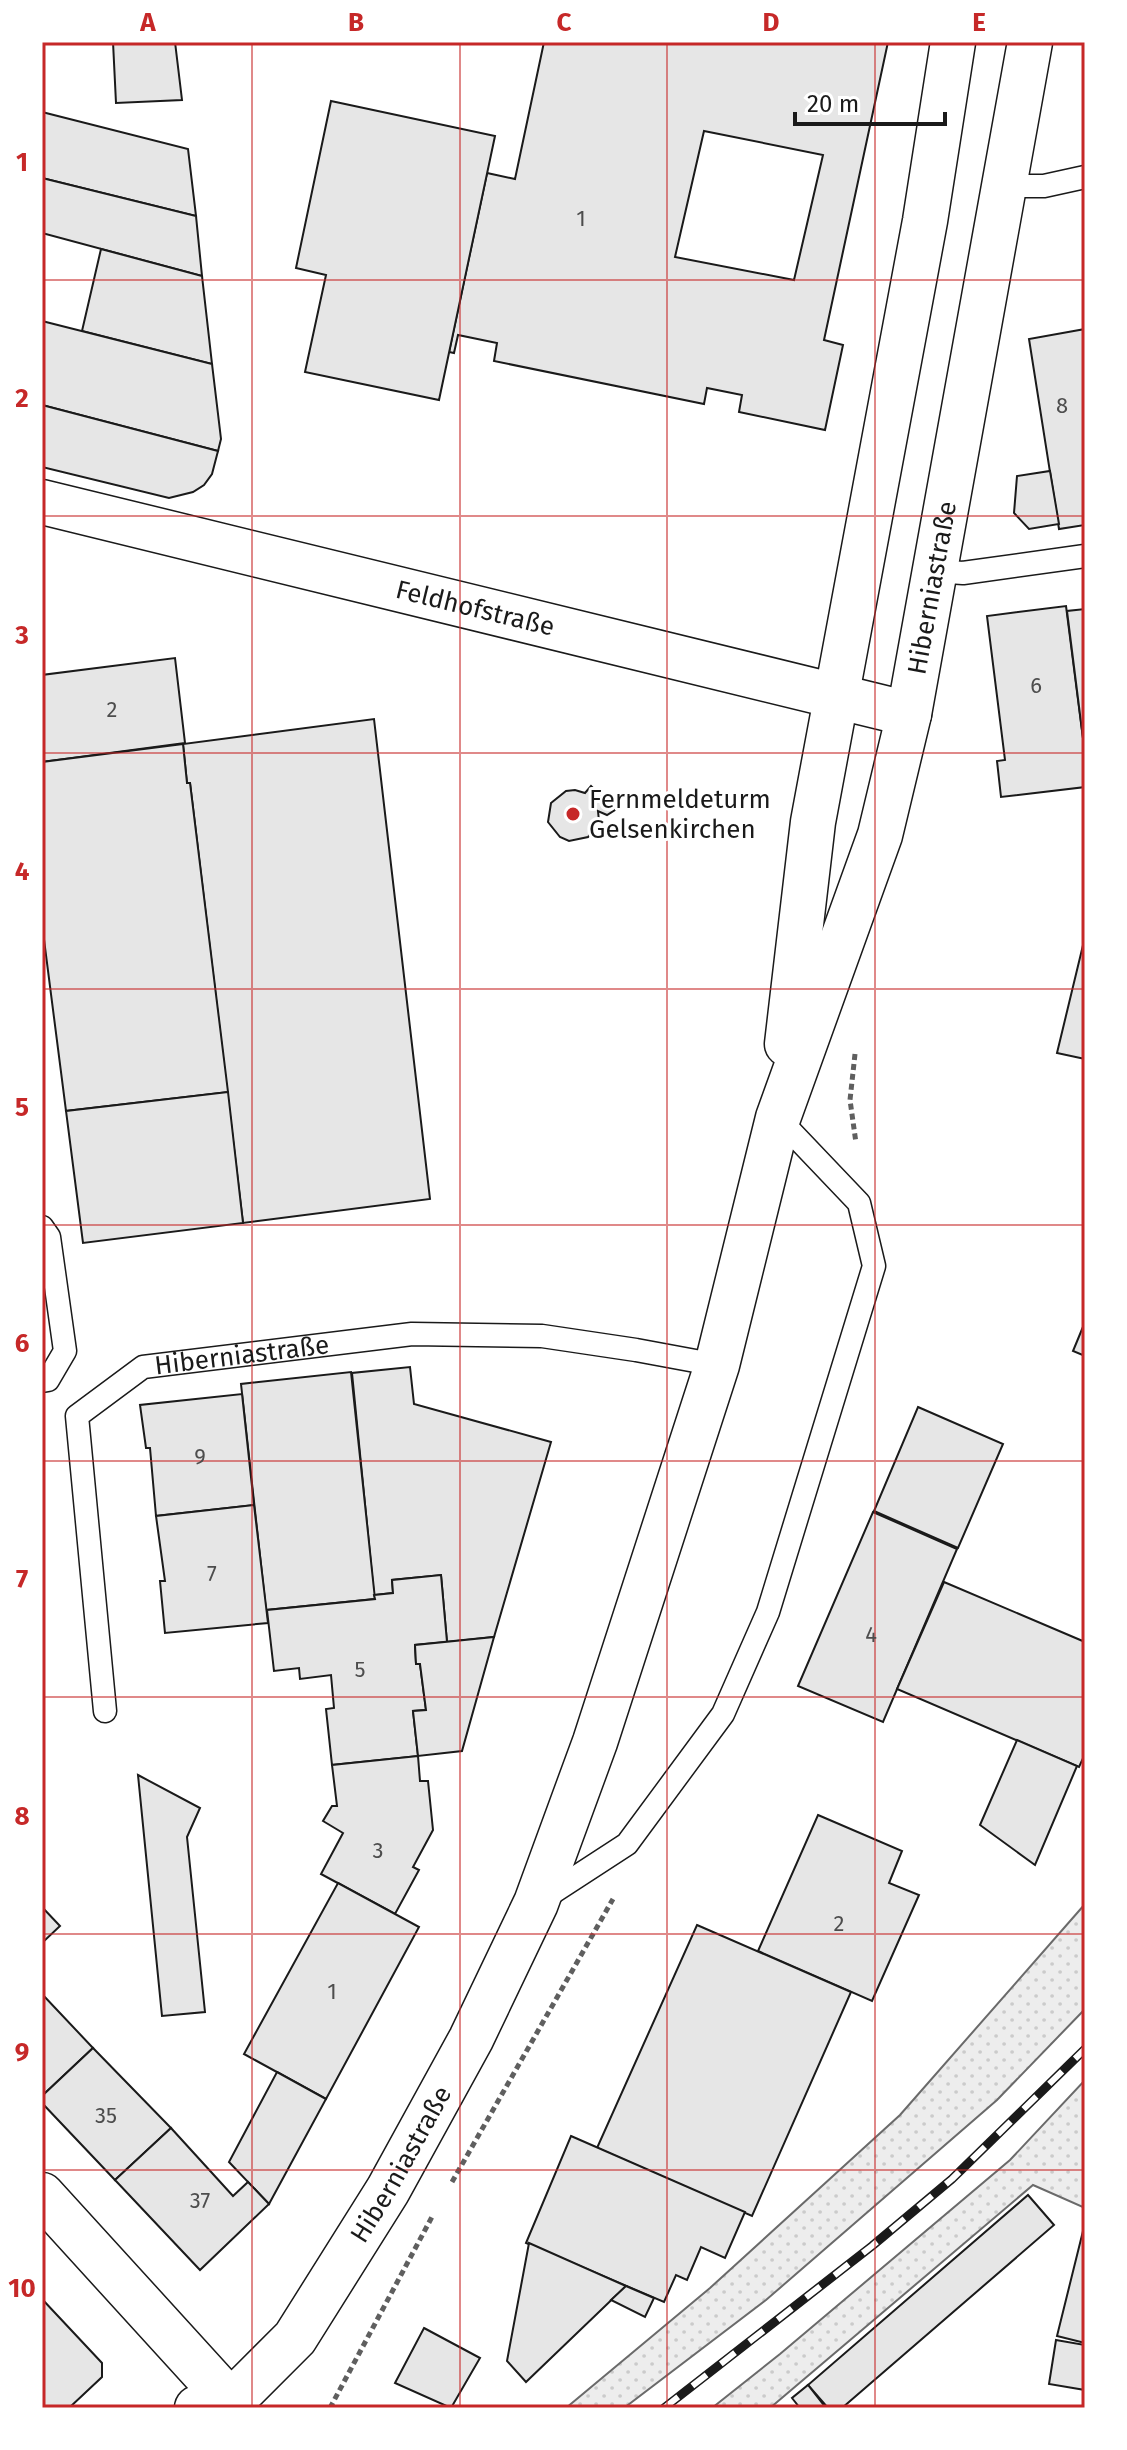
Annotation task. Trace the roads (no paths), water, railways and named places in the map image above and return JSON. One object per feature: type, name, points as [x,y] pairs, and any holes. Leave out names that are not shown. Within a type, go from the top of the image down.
[{"type":"main road","name":"Hiberniastraße","points":[[778,1118],[813,822],[925,221],[953,42]]},
{"type":"main road","name":"Hiberniastraße","points":[[222,2406],[295,2338],[388,2190],[471,2039],[536,1903],[595,1742],[717,1365],[778,1118],[880,835],[909,714],[1030,42]]},
{"type":"main road","name":"Feldhofstraße","points":[[42,502],[909,714]]},
{"type":"main road","points":[[42,2195],[222,2406]]},
{"type":"lane","points":[[1004,186],[1044,186],[1085,177]]},
{"type":"lane","points":[[934,571],[963,573],[1085,556]]},
{"type":"lane","points":[[536,1903],[627,1844],[683,1770],[723,1714],[768,1612],[782,1567],[874,1266],[859,1203],[778,1118]]},
{"type":"lane","points":[[42,1227],[49,1237],[65,1351],[48,1380],[42,1381]]},
{"type":"lane","name":"Hiberniastraße","points":[[105,1711],[77,1416],[143,1367],[412,1334],[542,1336],[717,1365]]},
{"type":"railway","points":[[664,2408],[872,2246],[952,2179],[1085,2049]]},
{"type":"place","name":"Fernmeldeturm Gelsenkirchen","points":[[573,814]]}]
